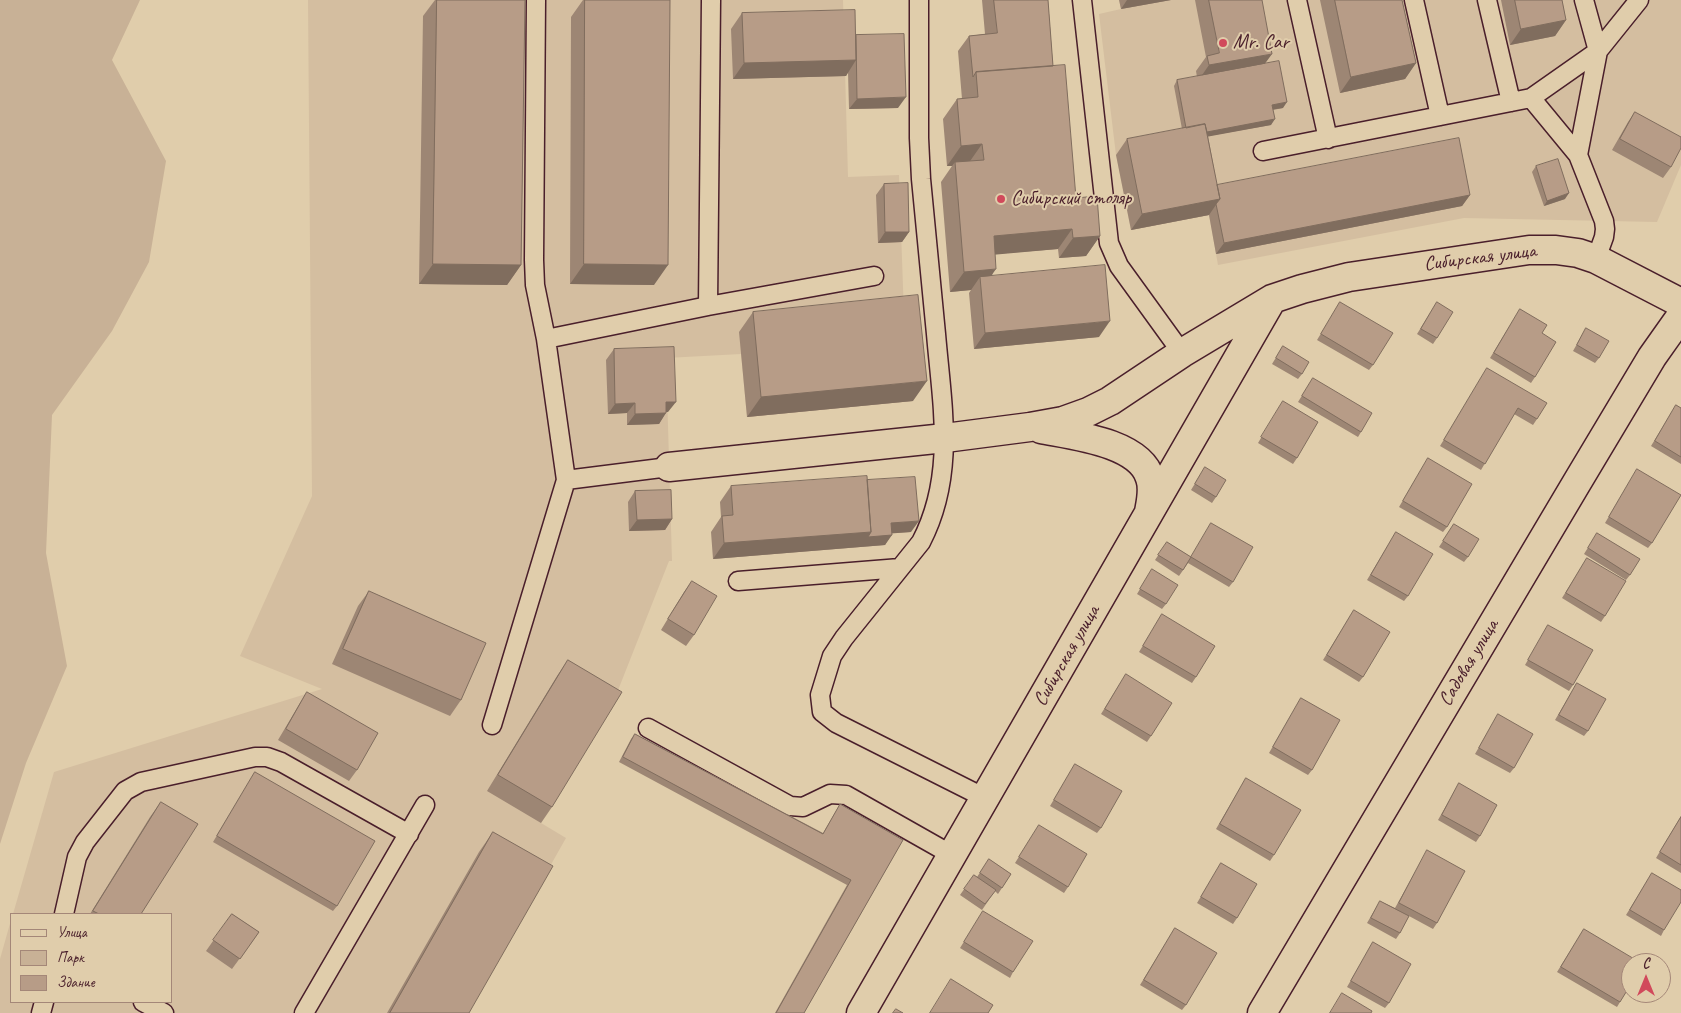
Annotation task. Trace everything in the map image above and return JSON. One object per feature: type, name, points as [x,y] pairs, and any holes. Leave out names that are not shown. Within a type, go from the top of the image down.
[{"type":"street","name":"Сибирская улица","points":[[669,467],[946,438],[1063,421],[1088,412],[1110,400],[1182,353],[1272,299],[1349,277],[1530,250],[1556,250],[1578,253],[1596,259],[1681,303]]},
{"type":"street","name":"Сибирская улица","points":[[861,1013],[1272,299]]},
{"type":"street","name":"Садовая улица","points":[[1262,1013],[1652,357],[1681,316]]},
{"type":"street","points":[[1030,427],[1104,443],[1133,456],[1144,466],[1150,476],[1152,487],[1149,513]]},
{"type":"lane","points":[[492,725],[566,480],[546,339],[535,286],[536,0]]},
{"type":"lane","points":[[708,306],[711,0]]},
{"type":"lane","points":[[919,0],[919,138],[921,179],[946,438],[941,481],[935,511],[921,542],[844,638],[832,656],[820,695],[822,712],[836,723],[985,798]]},
{"type":"lane","points":[[1082,0],[1109,243],[1120,266],[1182,353]]},
{"type":"lane","points":[[1297,0],[1328,139]]},
{"type":"lane","points":[[1414,0],[1440,116]]},
{"type":"lane","points":[[1487,0],[1511,102]]},
{"type":"lane","points":[[1578,155],[1598,51],[1584,0]]},
{"type":"lane","points":[[1264,151],[1531,98],[1598,51],[1639,0]]},
{"type":"lane","points":[[1531,98],[1578,155],[1604,221],[1605,230],[1596,259]]},
{"type":"lane","points":[[546,339],[708,306],[874,276]]},
{"type":"lane","points":[[566,480],[669,467]]},
{"type":"lane","points":[[738,581],[900,568]]},
{"type":"lane","points":[[648,728],[790,806],[803,807],[830,794],[846,795],[952,855]]},
{"type":"lane","points":[[64,913],[77,857],[85,842],[125,791],[142,782],[255,757],[267,757],[281,762],[409,834]]},
{"type":"lane","points":[[304,1013],[425,805]]},
{"type":"lane","points":[[145,1003],[164,1013]]},
{"type":"shaded area","points":[[308,0],[843,0],[848,177],[899,175],[904,315],[913,401],[747,417],[741,354],[666,358],[672,561],[669,561],[611,708],[541,823],[566,838],[467,1013],[0,1013],[0,959],[10,924],[10,1003],[172,1003],[172,913],[13,913],[54,772],[322,689],[240,656],[312,496]]},
{"type":"shaded area","points":[[1119,0],[1681,0],[1681,165],[1657,222],[1464,218],[1218,265],[1209,215],[1131,230],[1116,155],[1099,14],[1121,9]]},
{"type":"green space","points":[[0,0],[140,0],[112,60],[166,161],[149,262],[112,331],[52,415],[46,553],[67,666],[26,763],[0,844]]},
{"type":"building","points":[[437,0],[525,0],[521,265],[433,264]]},
{"type":"building","points":[[585,0],[670,0],[668,265],[584,264]]},
{"type":"building","points":[[994,0],[1048,0],[1053,66],[976,72],[973,77],[969,36],[997,33]]},
{"type":"building","points":[[1209,0],[1262,0],[1272,54],[1209,65],[1207,56],[1219,53]]},
{"type":"building","points":[[1335,0],[1402,0],[1416,63],[1351,77]]},
{"type":"building","points":[[1515,0],[1562,0],[1566,20],[1521,29]]},
{"type":"building","points":[[855,10],[856,60],[744,63],[742,13]]},
{"type":"building","points":[[904,34],[906,97],[857,99],[856,35]]},
{"type":"building","points":[[1279,61],[1287,102],[1272,105],[1275,119],[1207,132],[1205,124],[1186,128],[1177,80]]},
{"type":"building","name":"Сибирский столяр","points":[[1065,65],[1076,198],[1097,196],[1100,236],[1073,238],[1072,229],[994,236],[996,269],[964,272],[955,162],[984,160],[982,144],[961,146],[957,99],[978,97],[976,72]]},
{"type":"building","points":[[1635,112],[1681,137],[1681,148],[1671,167],[1620,139]]},
{"type":"building","points":[[1205,124],[1220,199],[1142,214],[1127,139]]},
{"type":"building","points":[[1459,138],[1470,195],[1224,243],[1216,204],[1220,199],[1217,185]]},
{"type":"building","points":[[1558,159],[1569,193],[1547,201],[1536,166]]},
{"type":"building","points":[[908,183],[909,232],[885,232],[884,184]]},
{"type":"building","points":[[1105,265],[1110,321],[985,333],[980,277]]},
{"type":"building","points":[[918,295],[927,381],[761,397],[753,312]]},
{"type":"building","points":[[1340,302],[1393,333],[1373,365],[1321,334]]},
{"type":"building","points":[[1437,302],[1453,312],[1437,338],[1421,329]]},
{"type":"building","points":[[1520,309],[1547,325],[1542,333],[1556,342],[1535,377],[1494,353]]},
{"type":"building","points":[[1586,328],[1609,341],[1599,358],[1577,345]]},
{"type":"building","points":[[1283,346],[1309,362],[1302,374],[1276,358]]},
{"type":"building","points":[[674,347],[676,402],[666,402],[666,413],[635,414],[635,403],[615,404],[614,349]]},
{"type":"building","points":[[1487,368],[1547,403],[1537,419],[1518,408],[1485,464],[1444,440]]},
{"type":"building","points":[[1313,378],[1372,413],[1361,432],[1302,396]]},
{"type":"building","points":[[1283,401],[1318,422],[1297,458],[1261,437]]},
{"type":"building","points":[[1676,405],[1681,408],[1681,457],[1655,441]]},
{"type":"building","points":[[1428,458],[1472,484],[1447,527],[1403,501]]},
{"type":"building","points":[[1205,467],[1226,480],[1216,497],[1195,484]]},
{"type":"building","points":[[1637,469],[1681,495],[1652,543],[1609,517]]},
{"type":"building","points":[[867,476],[871,532],[724,543],[722,516],[733,515],[731,486]]},
{"type":"building","points":[[915,477],[919,521],[891,523],[892,535],[868,537],[871,532],[867,480]]},
{"type":"building","points":[[671,490],[672,519],[637,520],[635,491]]},
{"type":"building","points":[[1211,523],[1253,547],[1233,582],[1191,557]]},
{"type":"building","points":[[1454,524],[1479,539],[1468,557],[1443,541]]},
{"type":"building","points":[[1396,532],[1433,554],[1408,596],[1371,575]]},
{"type":"building","points":[[1597,533],[1640,559],[1630,575],[1588,548]]},
{"type":"building","points":[[1167,542],[1191,557],[1183,570],[1158,555]]},
{"type":"building","points":[[1587,558],[1626,581],[1605,616],[1566,593]]},
{"type":"building","points":[[1152,569],[1178,585],[1166,604],[1140,589]]},
{"type":"building","points":[[692,581],[717,596],[694,635],[668,619]]},
{"type":"building","points":[[369,591],[486,643],[461,700],[343,649]]},
{"type":"building","points":[[1354,610],[1390,632],[1363,677],[1327,655]]},
{"type":"building","points":[[1162,614],[1215,646],[1196,677],[1143,646]]},
{"type":"building","points":[[1548,625],[1593,650],[1573,685],[1528,660]]},
{"type":"building","points":[[568,660],[622,692],[552,807],[498,775]]},
{"type":"building","points":[[1126,674],[1172,703],[1151,736],[1105,709]]},
{"type":"building","points":[[1577,683],[1606,699],[1588,731],[1559,715]]},
{"type":"building","points":[[307,692],[378,733],[357,770],[286,729]]},
{"type":"building","points":[[1301,698],[1340,720],[1312,770],[1273,747]]},
{"type":"building","points":[[1498,714],[1533,734],[1514,768],[1479,748]]},
{"type":"building","points":[[635,734],[823,834],[840,804],[903,840],[804,1013],[776,1013],[851,880],[623,757]]},
{"type":"building","points":[[1075,764],[1122,791],[1101,828],[1054,800]]},
{"type":"building","points":[[255,772],[375,841],[337,906],[217,836]]},
{"type":"building","points":[[1246,778],[1301,810],[1274,855],[1220,824]]},
{"type":"building","points":[[1459,783],[1497,805],[1480,836],[1442,815]]},
{"type":"building","points":[[161,802],[198,824],[142,913],[97,913],[93,911]]},
{"type":"building","points":[[1681,817],[1681,865],[1660,852]]},
{"type":"building","points":[[1039,825],[1087,854],[1068,887],[1019,857]]},
{"type":"building","points":[[493,832],[553,866],[469,1013],[390,1013]]},
{"type":"building","points":[[1427,850],[1465,871],[1437,923],[1399,903]]},
{"type":"building","points":[[989,859],[1011,874],[1002,888],[980,873]]},
{"type":"building","points":[[1221,863],[1257,884],[1237,918],[1201,897]]},
{"type":"building","points":[[1652,873],[1681,890],[1681,902],[1664,930],[1630,910]]},
{"type":"building","points":[[974,875],[996,890],[985,904],[964,889]]},
{"type":"building","points":[[1380,901],[1409,916],[1400,933],[1371,918]]},
{"type":"building","points":[[983,911],[1033,941],[1013,972],[964,942]]},
{"type":"building","points":[[232,914],[259,932],[240,959],[213,940]]},
{"type":"building","points":[[1175,928],[1217,953],[1186,1005],[1144,980]]},
{"type":"building","points":[[1584,929],[1624,953],[1621,953],[1621,1000],[1620,1002],[1561,967]]},
{"type":"building","points":[[1373,942],[1411,964],[1389,1003],[1351,981]]},
{"type":"building","points":[[951,979],[993,1005],[988,1013],[930,1013]]},
{"type":"building","points":[[1342,993],[1372,1011],[1371,1013],[1330,1013]]},
{"type":"building","points":[[896,1009],[903,1013],[893,1013]]},
{"type":"place","name":"Mr. Car","points":[[1223,43]]},
{"type":"place","name":"Сибирский столяр","points":[[1001,199]]}]
